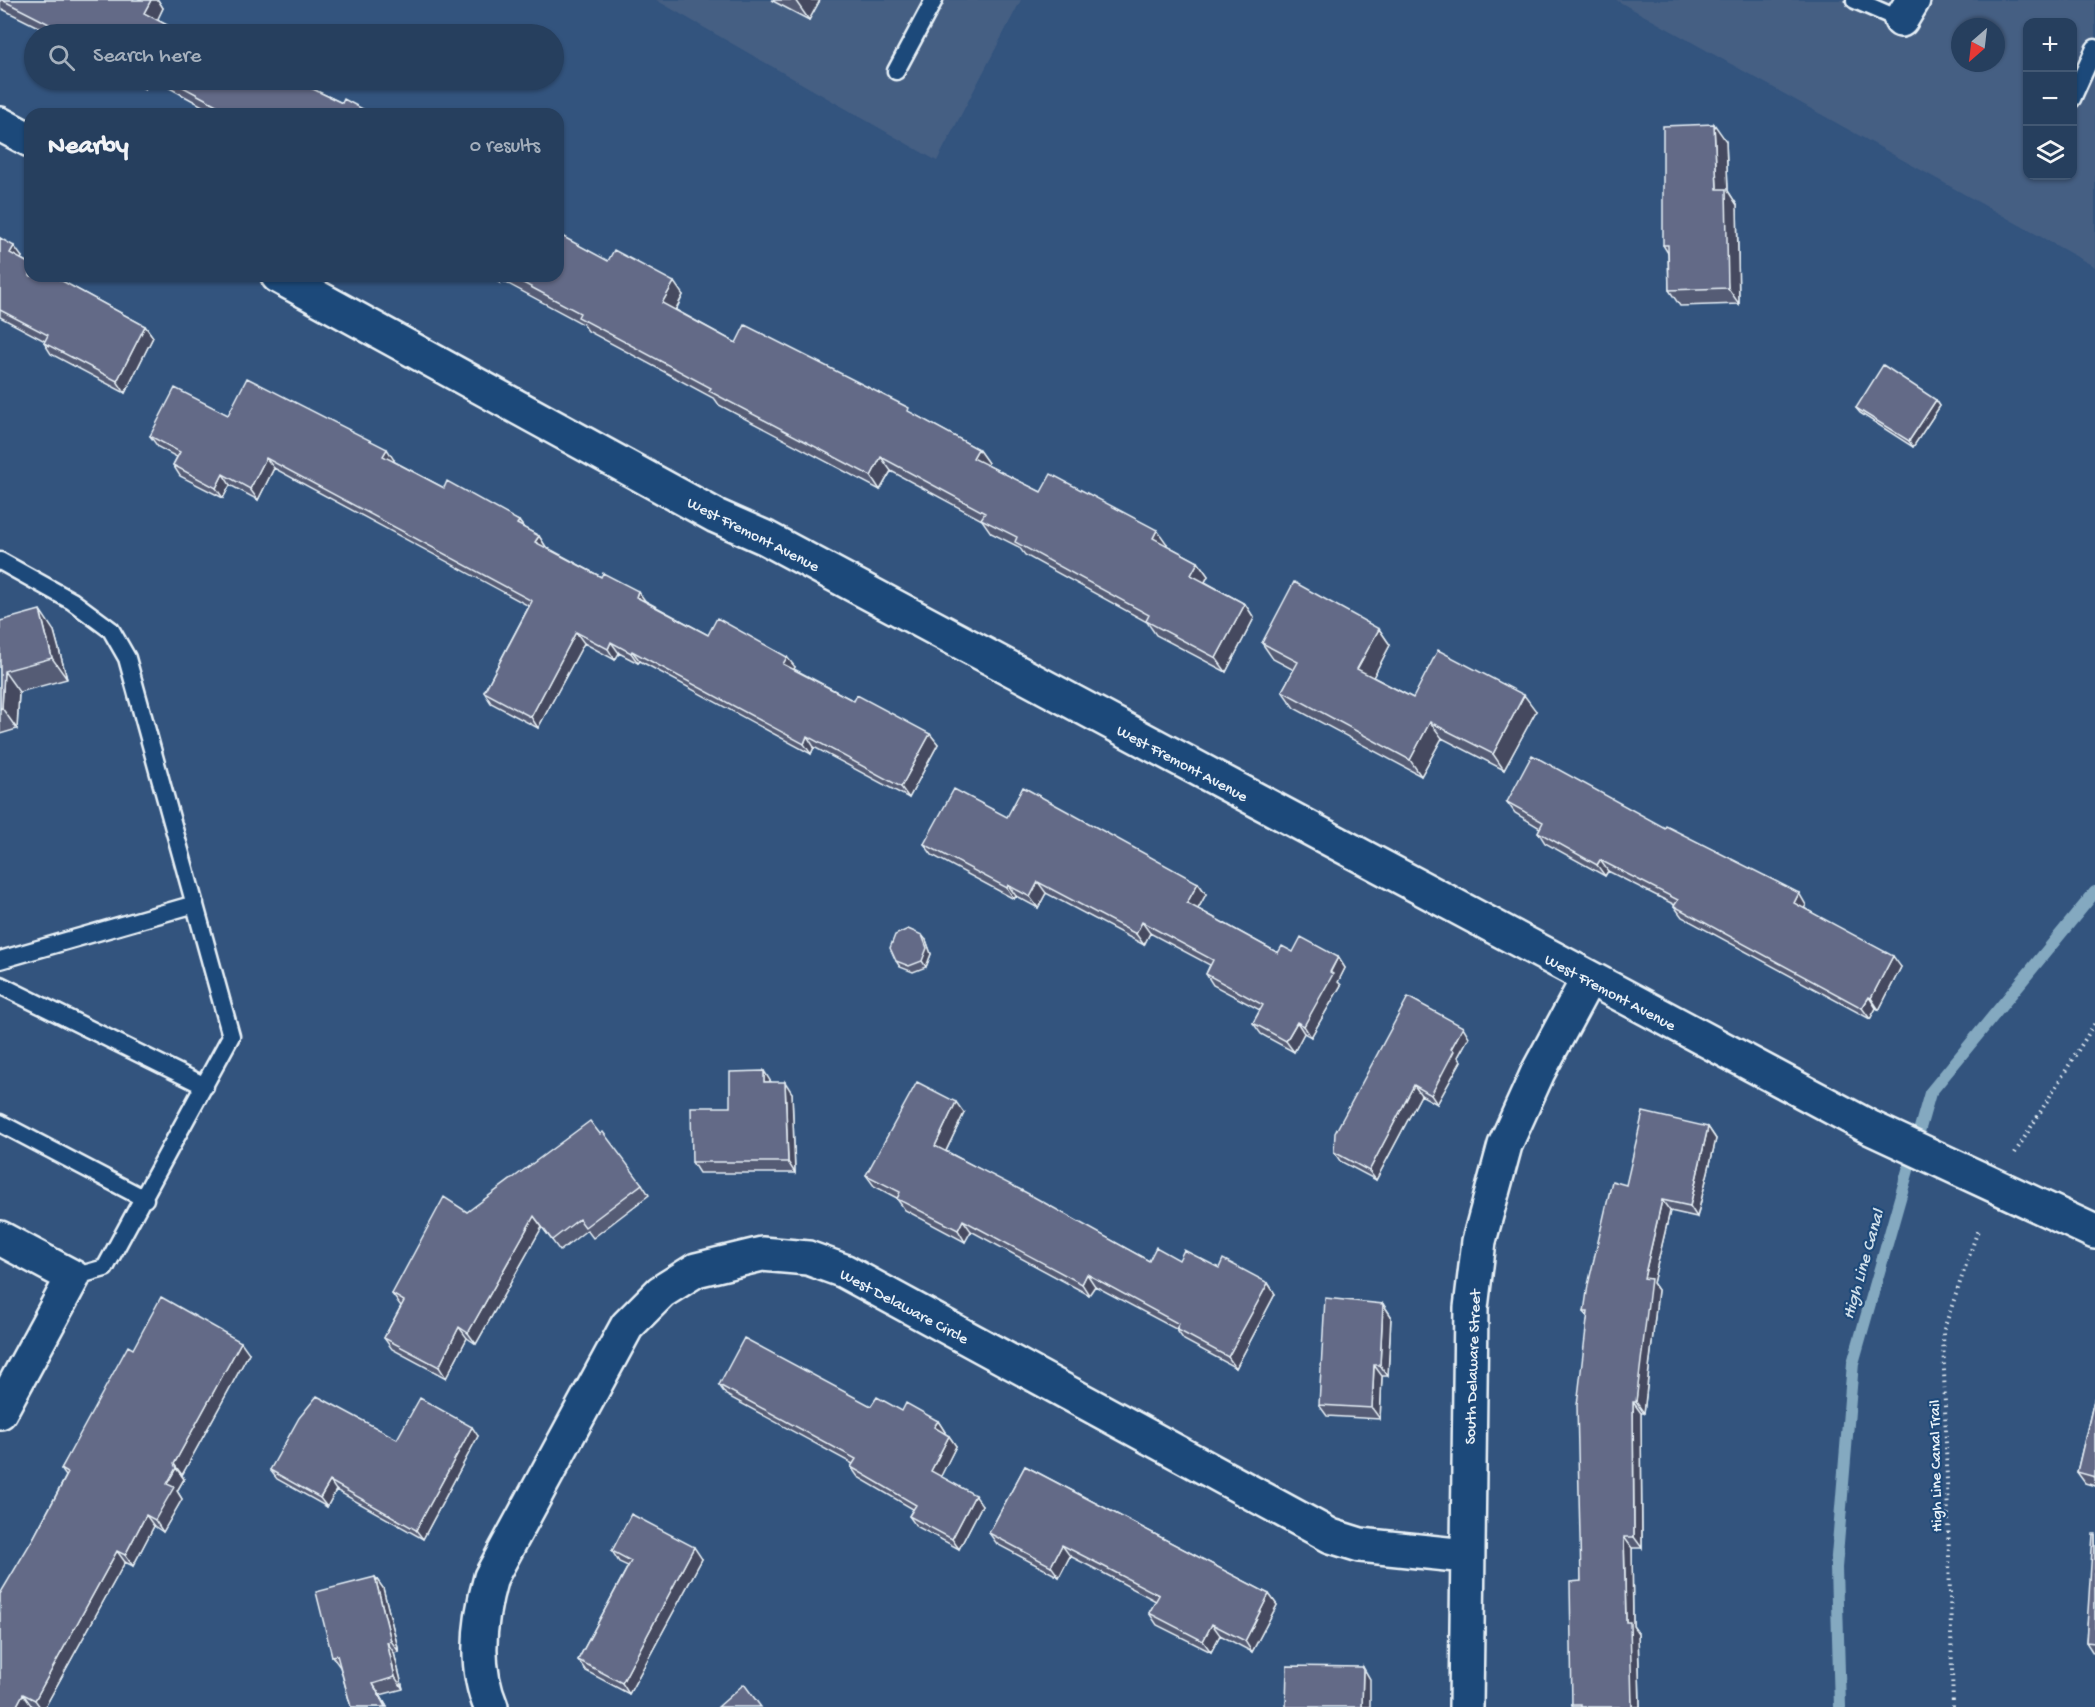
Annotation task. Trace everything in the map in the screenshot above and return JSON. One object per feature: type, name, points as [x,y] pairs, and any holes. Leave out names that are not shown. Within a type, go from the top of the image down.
[{"type":"street","points":[[0,124],[24,137]]},
{"type":"street","name":"West Fremont Avenue","points":[[289,282],[716,516],[766,538],[1588,979],[1871,1128],[2095,1232]]},
{"type":"street","name":"South Delaware Street","points":[[1466,1707],[1466,1556],[1471,1308],[1479,1241],[1506,1144],[1538,1072],[1588,979]]},
{"type":"street","points":[[0,1238],[73,1277],[0,1412]]},
{"type":"street","name":"West Delaware Circle","points":[[491,1707],[481,1673],[480,1616],[491,1576],[627,1326],[661,1292],[696,1270],[762,1254],[808,1258],[844,1271],[1331,1536],[1360,1545],[1466,1556]]},
{"type":"lane","points":[[896,71],[934,0]]},
{"type":"lane","points":[[1855,0],[1907,10]]},
{"type":"lane","points":[[2077,90],[2095,48]]},
{"type":"lane","points":[[0,561],[72,601],[111,630],[127,658],[231,1036],[105,1268],[73,1277]]},
{"type":"lane","points":[[0,960],[195,904]]},
{"type":"lane","points":[[0,986],[205,1086]]},
{"type":"lane","points":[[0,1123],[145,1198]]},
{"type":"path","points":[[2012,1159],[2095,1023]]},
{"type":"path","name":"High Line Canal Trail","points":[[1953,1707],[1943,1332],[1978,1230]]},
{"type":"shaded area","points":[[656,0],[1021,0],[937,161]]},
{"type":"shaded area","points":[[1616,0],[2095,0],[2095,267]]},
{"type":"building","points":[[2,0],[151,0],[144,13],[165,24],[49,24]]},
{"type":"building","points":[[189,90],[315,90],[342,103],[344,99],[361,108],[222,108]]},
{"type":"building","points":[[1714,124],[1717,189],[1726,189],[1728,288],[1669,290],[1668,245],[1663,245],[1663,126]]},
{"type":"building","points":[[564,237],[608,261],[614,250],[674,282],[662,303],[736,343],[745,325],[909,408],[908,411],[978,449],[973,458],[1041,492],[1051,474],[1157,530],[1153,538],[1198,562],[1191,575],[1245,604],[1216,658],[1146,621],[1149,615],[1015,542],[1017,537],[981,519],[985,513],[881,457],[871,476],[709,391],[711,388],[578,317],[580,313],[521,282],[564,282]]},
{"type":"building","points":[[0,238],[14,246],[10,253],[24,261],[24,282],[64,282],[145,326],[117,381],[44,343],[48,335],[0,310]]},
{"type":"building","points":[[1883,365],[1936,400],[1909,441],[1856,408]]},
{"type":"building","points":[[247,378],[387,449],[383,456],[444,488],[447,481],[519,521],[517,524],[539,536],[535,542],[601,577],[603,573],[638,591],[636,597],[708,635],[717,618],[787,657],[783,664],[854,701],[857,695],[930,734],[901,787],[807,736],[804,744],[632,651],[631,653],[611,642],[608,649],[576,632],[531,717],[484,692],[532,601],[266,458],[250,489],[223,474],[216,488],[173,465],[180,452],[150,436],[175,388],[228,415]]},
{"type":"building","points":[[1294,582],[1379,629],[1357,669],[1413,698],[1438,650],[1524,695],[1493,754],[1430,722],[1410,760],[1282,691],[1298,662],[1262,643]]},
{"type":"building","points":[[40,610],[52,658],[4,671],[2,708],[0,709],[0,621]]},
{"type":"building","points":[[1532,755],[1665,828],[1666,826],[1799,893],[1794,903],[1893,956],[1871,998],[1869,997],[1862,1008],[1674,906],[1678,900],[1600,860],[1597,865],[1538,832],[1543,822],[1507,802]]},
{"type":"building","points":[[1023,787],[1198,883],[1187,903],[1278,953],[1282,946],[1293,952],[1301,937],[1338,957],[1330,972],[1333,974],[1304,1026],[1297,1022],[1286,1041],[1253,1023],[1263,1005],[1206,974],[1213,960],[1142,922],[1136,934],[1038,882],[1030,897],[1008,885],[1007,888],[924,844],[954,789],[1007,817]]},
{"type":"building","points":[[908,929],[922,935],[927,948],[922,961],[909,966],[896,961],[890,948],[895,935]]},
{"type":"building","points":[[1408,997],[1463,1027],[1451,1049],[1454,1051],[1431,1095],[1414,1085],[1369,1171],[1334,1152],[1335,1133]]},
{"type":"building","points":[[764,1071],[764,1082],[785,1082],[788,1162],[692,1162],[691,1107],[730,1107],[730,1072]]},
{"type":"building","points":[[917,1082],[956,1102],[935,1146],[1025,1192],[1149,1261],[1156,1247],[1179,1260],[1184,1250],[1219,1268],[1223,1259],[1268,1283],[1228,1357],[1176,1329],[1179,1324],[1087,1274],[1082,1284],[963,1220],[958,1230],[897,1199],[900,1192],[866,1175]]},
{"type":"building","points":[[1643,1112],[1708,1127],[1690,1206],[1662,1200],[1644,1278],[1651,1279],[1636,1402],[1633,1402],[1634,1537],[1624,1537],[1626,1622],[1630,1622],[1632,1707],[1581,1707],[1581,1705],[1572,1705],[1570,1582],[1581,1581],[1577,1405],[1588,1312],[1584,1312],[1612,1181],[1626,1185]]},
{"type":"building","points":[[590,1121],[600,1134],[603,1132],[642,1184],[585,1227],[579,1219],[552,1240],[534,1216],[468,1333],[459,1327],[439,1367],[384,1338],[404,1301],[392,1294],[444,1197],[467,1212]]},
{"type":"building","points":[[161,1297],[241,1342],[174,1464],[176,1468],[167,1484],[174,1487],[155,1520],[146,1515],[125,1555],[117,1551],[35,1700],[23,1694],[16,1707],[0,1707],[0,1594],[68,1473],[61,1469],[128,1346],[133,1349]]},
{"type":"building","points":[[1325,1298],[1383,1304],[1380,1365],[1374,1365],[1372,1408],[1319,1405]]},
{"type":"building","points":[[744,1338],[871,1406],[877,1397],[902,1411],[906,1403],[938,1421],[934,1427],[949,1436],[931,1471],[975,1495],[952,1539],[909,1516],[916,1505],[851,1467],[856,1459],[719,1385]]},
{"type":"building","points":[[317,1396],[397,1439],[420,1398],[472,1427],[416,1530],[330,1481],[320,1498],[270,1470],[299,1418]]},
{"type":"building","points":[[2095,1396],[2095,1477],[2077,1472]]},
{"type":"building","points":[[1025,1466],[1269,1594],[1245,1641],[1212,1624],[1203,1641],[1149,1613],[1159,1595],[1062,1545],[1051,1566],[989,1533]]},
{"type":"building","points":[[631,1514],[694,1547],[622,1683],[578,1660],[631,1561],[612,1551]]},
{"type":"building","points":[[2093,1534],[2095,1534],[2095,1643],[2086,1642]]},
{"type":"building","points":[[375,1577],[391,1641],[387,1642],[395,1677],[373,1684],[385,1707],[351,1707],[337,1655],[332,1656],[316,1592]]},
{"type":"building","points":[[1287,1666],[1363,1667],[1362,1707],[1286,1707]]},
{"type":"building","points":[[744,1684],[761,1707],[718,1707]]},
{"type":"waterway","name":"High Line Canal","points":[[1840,1707],[1836,1568],[1853,1363],[1930,1093],[2095,892]]}]
